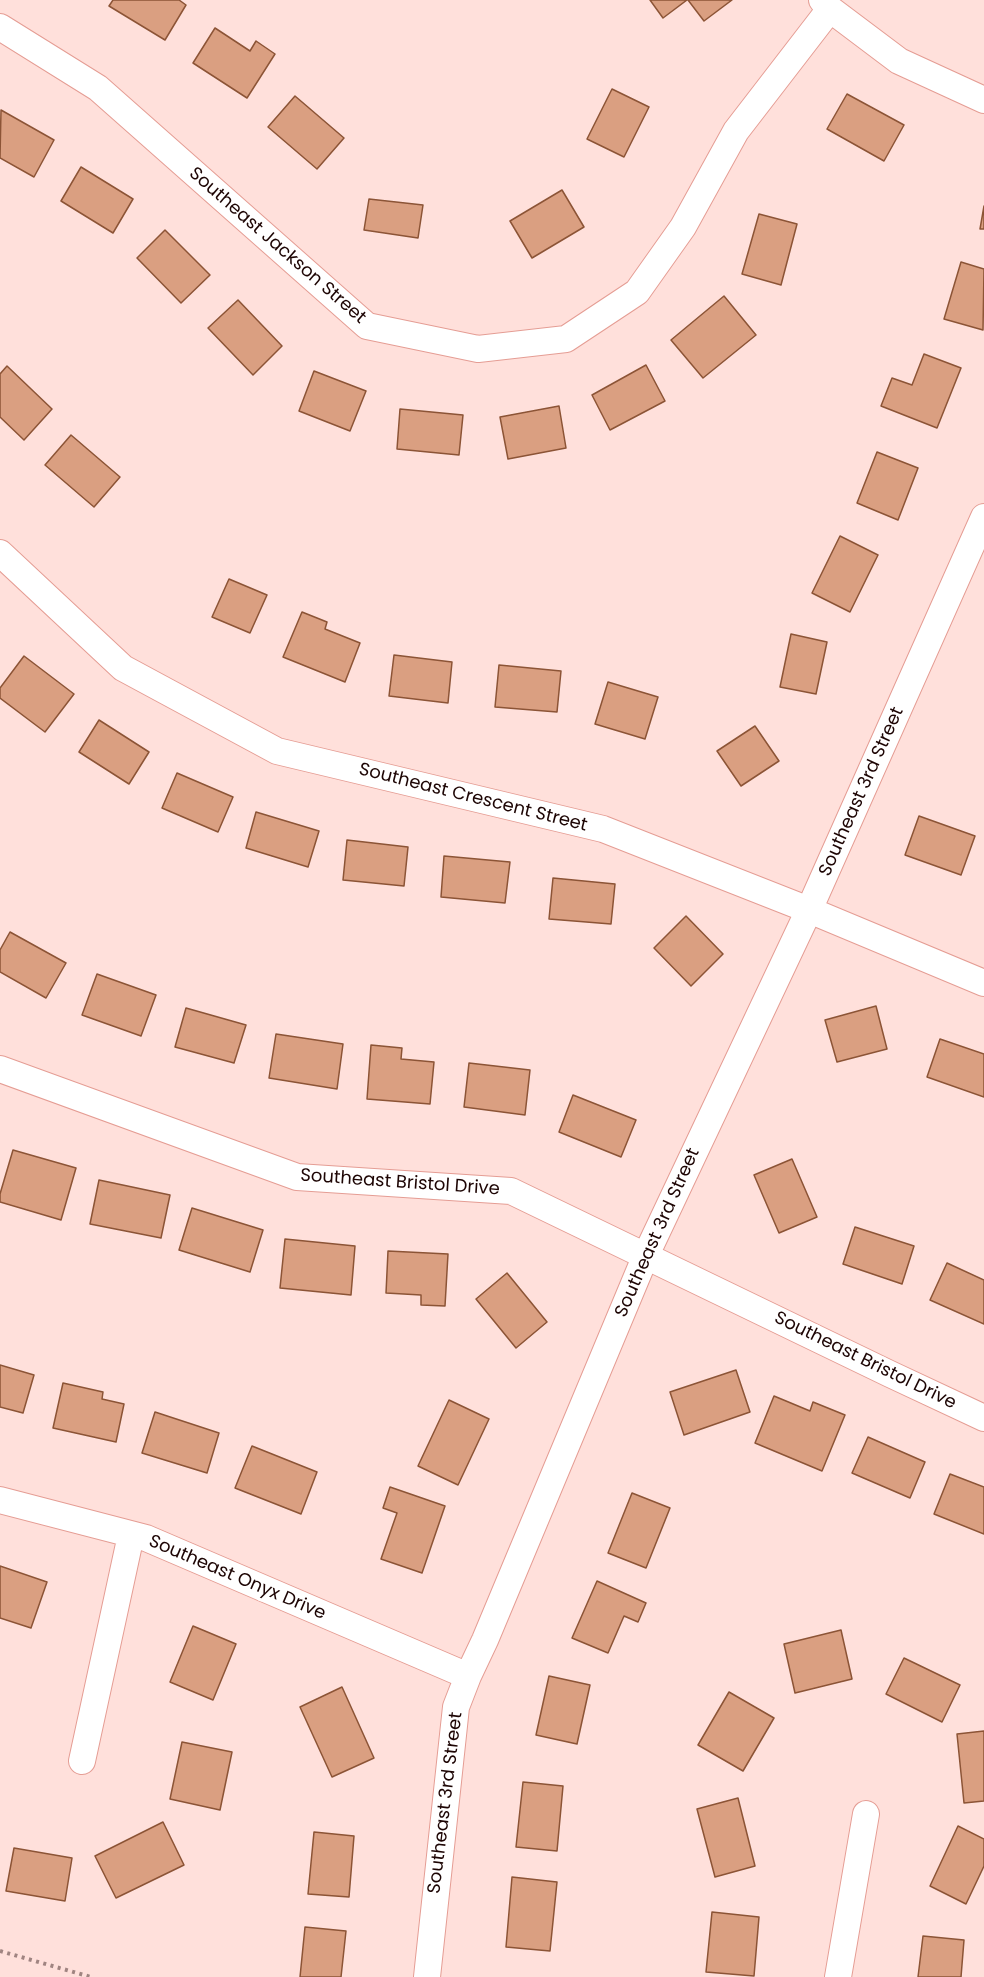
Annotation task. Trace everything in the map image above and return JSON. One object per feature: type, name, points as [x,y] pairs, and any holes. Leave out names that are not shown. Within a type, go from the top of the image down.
[{"type":"street","name":"Southeast Jackson Street","points":[[0,27],[98,87],[367,326],[478,349],[566,339],[637,292],[683,227],[736,131],[826,4]]},
{"type":"street","points":[[826,4],[899,61],[984,100]]},
{"type":"street","name":"Southeast 3rd Street","points":[[427,1977],[456,1707],[646,1255],[809,910],[981,532]]},
{"type":"street","name":"Southeast Crescent Street","points":[[0,553],[123,668],[277,750],[603,829],[809,910],[984,983]]},
{"type":"street","name":"Southeast Bristol Drive","points":[[0,1069],[297,1177],[511,1191],[984,1418]]},
{"type":"street","name":"Southeast Onyx Drive","points":[[0,1500],[157,1543],[468,1676]]},
{"type":"street","points":[[82,1761],[131,1535]]},
{"type":"street","points":[[838,1977],[866,1814]]},
{"type":"path","points":[[0,1951],[91,1977]]},
{"type":"building","points":[[113,0],[179,0],[186,5],[165,40],[109,6]]},
{"type":"building","points":[[650,0],[687,0],[663,18]]},
{"type":"building","points":[[688,0],[732,0],[704,21]]},
{"type":"building","points":[[215,28],[250,51],[256,41],[275,54],[247,98],[193,63]]},
{"type":"building","points":[[612,89],[649,107],[624,157],[587,139]]},
{"type":"building","points":[[847,94],[904,125],[884,161],[827,129]]},
{"type":"building","points":[[295,96],[344,138],[317,169],[268,127]]},
{"type":"building","points":[[1,110],[54,140],[34,177],[0,158]]},
{"type":"building","points":[[81,167],[133,199],[113,233],[61,201]]},
{"type":"building","points":[[562,190],[584,227],[532,258],[510,221]]},
{"type":"building","points":[[369,199],[423,205],[418,238],[364,230]]},
{"type":"building","points":[[984,206],[984,229],[980,229]]},
{"type":"building","points":[[759,214],[797,224],[781,285],[742,274]]},
{"type":"building","points":[[165,230],[210,275],[181,303],[137,258]]},
{"type":"building","points":[[961,262],[984,269],[983,330],[944,319]]},
{"type":"building","points":[[724,296],[756,335],[703,378],[671,340]]},
{"type":"building","points":[[238,300],[282,346],[253,375],[208,328]]},
{"type":"building","points":[[924,354],[961,368],[937,428],[881,406],[892,378],[912,385]]},
{"type":"building","points":[[646,365],[665,401],[610,430],[592,395]]},
{"type":"building","points":[[7,366],[52,409],[24,440],[0,417],[0,374]]},
{"type":"building","points":[[314,371],[366,391],[350,431],[299,411]]},
{"type":"building","points":[[559,406],[566,448],[508,459],[500,417]]},
{"type":"building","points":[[400,409],[463,415],[459,455],[397,449]]},
{"type":"building","points":[[71,435],[120,477],[94,507],[45,465]]},
{"type":"building","points":[[877,452],[918,468],[898,520],[857,503]]},
{"type":"building","points":[[840,536],[878,555],[850,612],[812,593]]},
{"type":"building","points":[[229,579],[267,595],[250,633],[212,617]]},
{"type":"building","points":[[302,612],[327,622],[325,629],[360,643],[345,682],[283,657]]},
{"type":"building","points":[[791,634],[827,642],[816,694],[780,687]]},
{"type":"building","points":[[394,655],[452,662],[448,703],[389,696]]},
{"type":"building","points":[[24,656],[74,694],[45,732],[0,698],[0,688]]},
{"type":"building","points":[[499,665],[561,671],[557,712],[495,707]]},
{"type":"building","points":[[608,682],[658,697],[645,739],[595,724]]},
{"type":"building","points":[[99,720],[149,752],[129,784],[79,752]]},
{"type":"building","points":[[755,726],[779,761],[741,786],[717,751]]},
{"type":"building","points":[[177,773],[233,797],[218,832],[162,808]]},
{"type":"building","points":[[256,812],[319,831],[308,867],[246,848]]},
{"type":"building","points":[[919,816],[975,836],[961,875],[905,855]]},
{"type":"building","points":[[347,840],[408,847],[404,886],[343,880]]},
{"type":"building","points":[[444,856],[510,862],[505,903],[441,897]]},
{"type":"building","points":[[553,878],[615,884],[611,924],[549,919]]},
{"type":"building","points":[[686,916],[723,954],[691,986],[654,948]]},
{"type":"building","points":[[10,932],[66,963],[46,998],[0,972],[0,950]]},
{"type":"building","points":[[97,974],[156,995],[141,1036],[82,1015]]},
{"type":"building","points":[[876,1006],[887,1049],[837,1062],[825,1020]]},
{"type":"building","points":[[186,1008],[246,1025],[234,1063],[175,1047]]},
{"type":"building","points":[[276,1034],[343,1044],[337,1089],[269,1078]]},
{"type":"building","points":[[940,1039],[984,1054],[984,1097],[927,1077]]},
{"type":"building","points":[[371,1045],[402,1048],[401,1059],[434,1062],[430,1104],[367,1099]]},
{"type":"building","points":[[469,1063],[530,1070],[525,1115],[464,1107]]},
{"type":"building","points":[[573,1095],[636,1120],[621,1157],[559,1132]]},
{"type":"building","points":[[13,1150],[76,1168],[61,1220],[0,1202],[0,1194]]},
{"type":"building","points":[[792,1159],[817,1217],[779,1233],[754,1175]]},
{"type":"building","points":[[99,1180],[170,1195],[161,1238],[90,1224]]},
{"type":"building","points":[[192,1208],[263,1230],[250,1272],[179,1250]]},
{"type":"building","points":[[855,1227],[914,1246],[902,1284],[843,1264]]},
{"type":"building","points":[[285,1239],[355,1246],[351,1295],[280,1288]]},
{"type":"building","points":[[388,1251],[448,1254],[445,1306],[421,1305],[421,1295],[386,1293]]},
{"type":"building","points":[[947,1263],[984,1280],[984,1324],[930,1300]]},
{"type":"building","points":[[507,1273],[547,1322],[516,1348],[476,1299]]},
{"type":"building","points":[[0,1365],[34,1375],[23,1413],[0,1407]]},
{"type":"building","points":[[736,1370],[750,1412],[684,1435],[670,1392]]},
{"type":"building","points":[[63,1383],[103,1392],[102,1399],[124,1404],[116,1442],[53,1428]]},
{"type":"building","points":[[774,1396],[810,1411],[813,1402],[845,1415],[822,1471],[755,1443]]},
{"type":"building","points":[[449,1400],[489,1419],[458,1485],[418,1466]]},
{"type":"building","points":[[155,1412],[219,1433],[207,1473],[142,1453]]},
{"type":"building","points":[[868,1437],[925,1462],[910,1498],[852,1473]]},
{"type":"building","points":[[252,1446],[317,1472],[301,1514],[235,1488]]},
{"type":"building","points":[[950,1474],[984,1487],[984,1534],[934,1514]]},
{"type":"building","points":[[390,1487],[445,1506],[422,1573],[381,1559],[397,1513],[383,1508]]},
{"type":"building","points":[[632,1493],[670,1508],[646,1568],[608,1553]]},
{"type":"building","points":[[0,1566],[47,1582],[31,1628],[0,1618]]},
{"type":"building","points":[[597,1581],[646,1603],[638,1622],[624,1616],[608,1653],[572,1638]]},
{"type":"building","points":[[193,1626],[236,1644],[213,1700],[170,1682]]},
{"type":"building","points":[[841,1630],[852,1679],[795,1693],[784,1644]]},
{"type":"building","points":[[904,1658],[960,1685],[942,1722],[886,1694]]},
{"type":"building","points":[[549,1676],[590,1685],[577,1744],[536,1735]]},
{"type":"building","points":[[342,1687],[374,1758],[332,1777],[300,1707]]},
{"type":"building","points":[[729,1692],[774,1718],[743,1771],[698,1745]]},
{"type":"building","points":[[984,1731],[984,1801],[964,1803],[957,1734]]},
{"type":"building","points":[[182,1742],[232,1752],[220,1810],[170,1799]]},
{"type":"building","points":[[523,1782],[563,1786],[557,1851],[516,1847]]},
{"type":"building","points":[[738,1798],[755,1866],[715,1877],[697,1809]]},
{"type":"building","points":[[163,1822],[184,1865],[116,1898],[95,1856]]},
{"type":"building","points":[[958,1826],[984,1839],[984,1866],[966,1904],[930,1886]]},
{"type":"building","points":[[314,1832],[354,1836],[349,1897],[308,1894]]},
{"type":"building","points":[[14,1848],[72,1858],[65,1901],[6,1891]]},
{"type":"building","points":[[512,1877],[557,1882],[550,1951],[506,1947]]},
{"type":"building","points":[[712,1912],[759,1917],[754,1976],[706,1972]]},
{"type":"building","points":[[305,1927],[346,1931],[341,1977],[300,1977]]},
{"type":"building","points":[[923,1936],[964,1940],[961,1977],[918,1977]]}]
